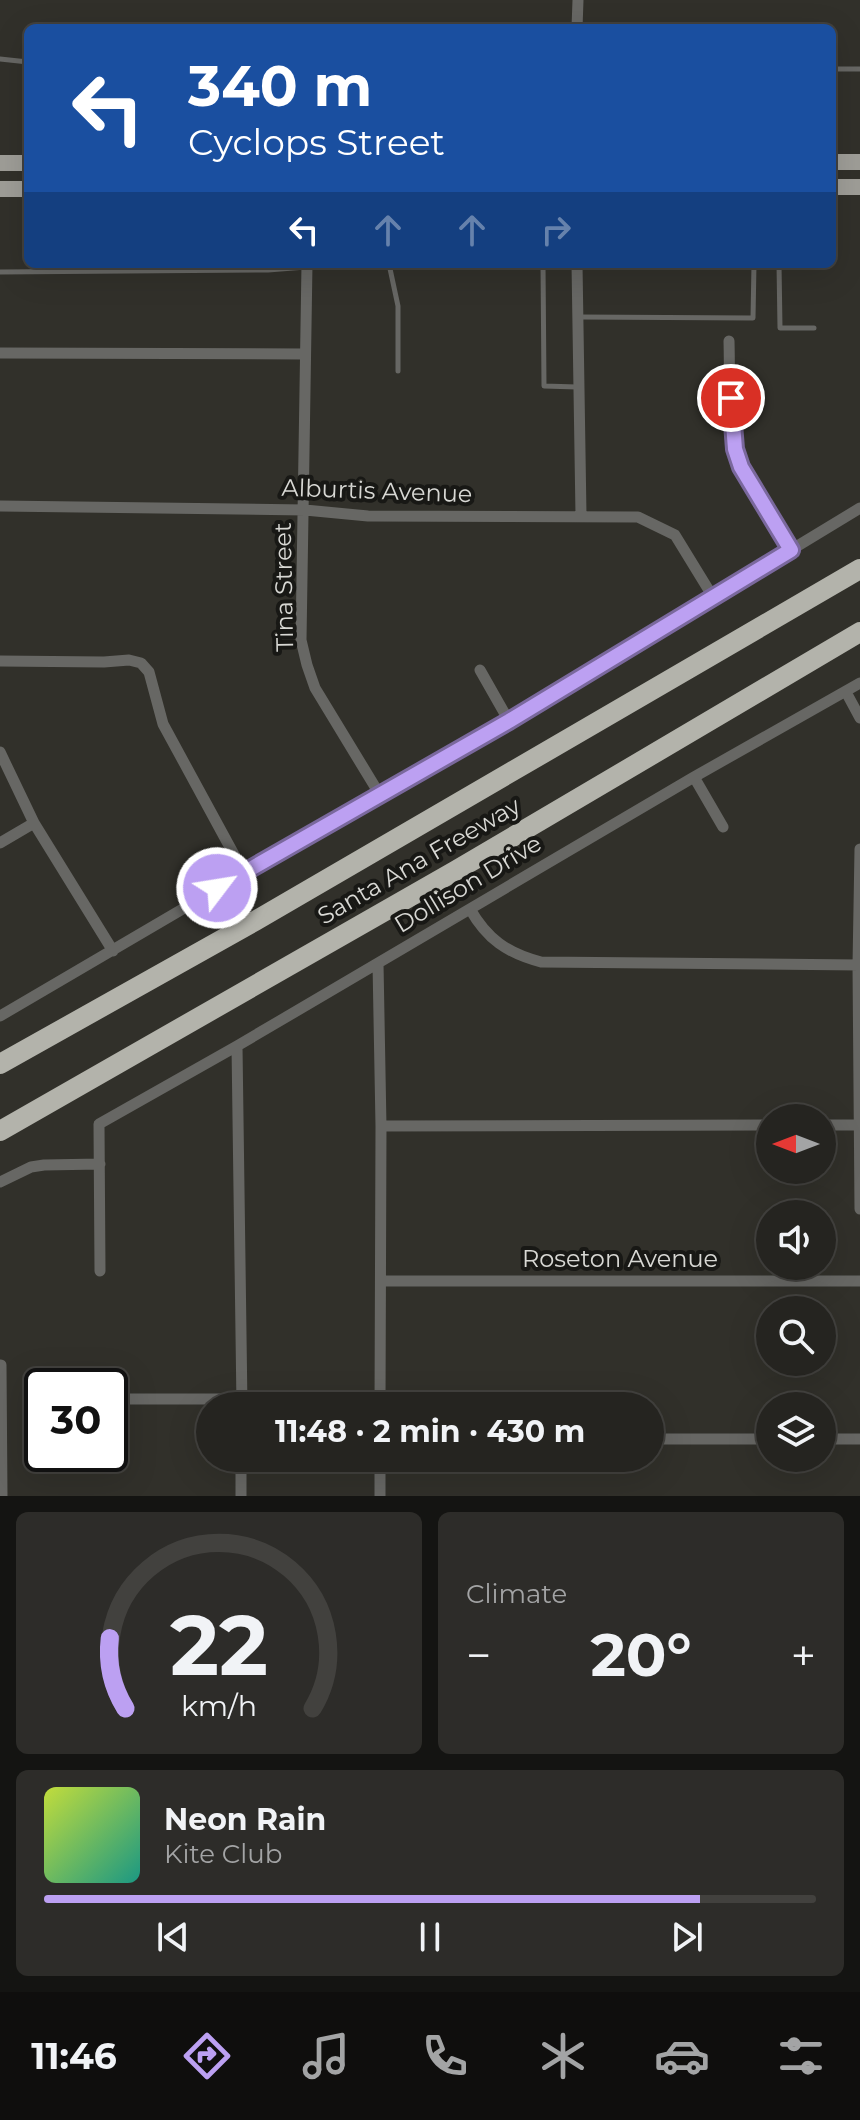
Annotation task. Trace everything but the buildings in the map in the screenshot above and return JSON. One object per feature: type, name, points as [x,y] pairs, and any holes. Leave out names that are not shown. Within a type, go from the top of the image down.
[{"type":"highway","name":"Santa Ana Freeway","points":[[0,1064],[255,921],[860,569]]},
{"type":"highway","name":"Santa Ana Freeway","points":[[0,1131],[455,871],[860,632]]},
{"type":"main road","points":[[836,162],[860,162]]},
{"type":"main road","points":[[0,163],[24,163]]},
{"type":"main road","points":[[836,187],[860,187]]},
{"type":"main road","points":[[0,189],[24,189]]},
{"type":"street","points":[[577,24],[578,0]]},
{"type":"street","name":"Tina Street","points":[[307,268],[301,640],[315,688],[380,795]]},
{"type":"street","points":[[577,268],[581,515]]},
{"type":"street","points":[[729,341],[735,449],[741,467],[791,550]]},
{"type":"street","points":[[0,353],[305,354]]},
{"type":"street","name":"Alburtis Avenue","points":[[0,506],[305,510],[368,516],[638,517],[675,535],[713,597]]},
{"type":"street","points":[[0,1016],[509,721],[860,508]]},
{"type":"street","points":[[0,661],[129,660],[141,663],[149,672],[163,724],[244,873]]},
{"type":"street","points":[[480,670],[509,721]]},
{"type":"street","name":"Dollison Drive","points":[[100,1164],[99,1124],[860,683]]},
{"type":"street","points":[[846,692],[860,718]]},
{"type":"street","points":[[0,752],[34,823],[113,951]]},
{"type":"street","points":[[694,777],[723,827]]},
{"type":"street","points":[[0,843],[34,823]]},
{"type":"street","points":[[860,849],[860,1209]]},
{"type":"street","points":[[470,909],[481,928],[505,949],[520,957],[541,962],[859,965]]},
{"type":"street","points":[[378,963],[380,1392]]},
{"type":"street","points":[[237,1046],[242,1392]]},
{"type":"street","points":[[381,1126],[756,1125]]},
{"type":"street","points":[[836,1125],[860,1125]]},
{"type":"street","points":[[0,1182],[31,1167],[100,1164],[100,1271]]},
{"type":"street","name":"Roseton Avenue","points":[[381,1281],[860,1281]]},
{"type":"street","points":[[1,1365],[2,1496]]},
{"type":"street","points":[[128,1399],[196,1401]]},
{"type":"street","points":[[664,1439],[756,1439]]},
{"type":"street","points":[[836,1439],[860,1439]]},
{"type":"street","points":[[241,1472],[241,1496]]},
{"type":"street","points":[[380,1472],[380,1496]]},
{"type":"lane","points":[[0,59],[24,62]]},
{"type":"lane","points":[[836,69],[860,69]]},
{"type":"lane","points":[[0,272],[284,268]]},
{"type":"lane","points":[[390,268],[398,306],[398,371]]},
{"type":"lane","points":[[543,268],[544,386],[579,387]]},
{"type":"lane","points":[[578,317],[753,318],[754,268]]},
{"type":"lane","points":[[779,268],[780,328],[814,328]]},
{"type":"route","points":[[217,888],[509,721],[791,550],[741,467],[735,449],[731,398]]}]
